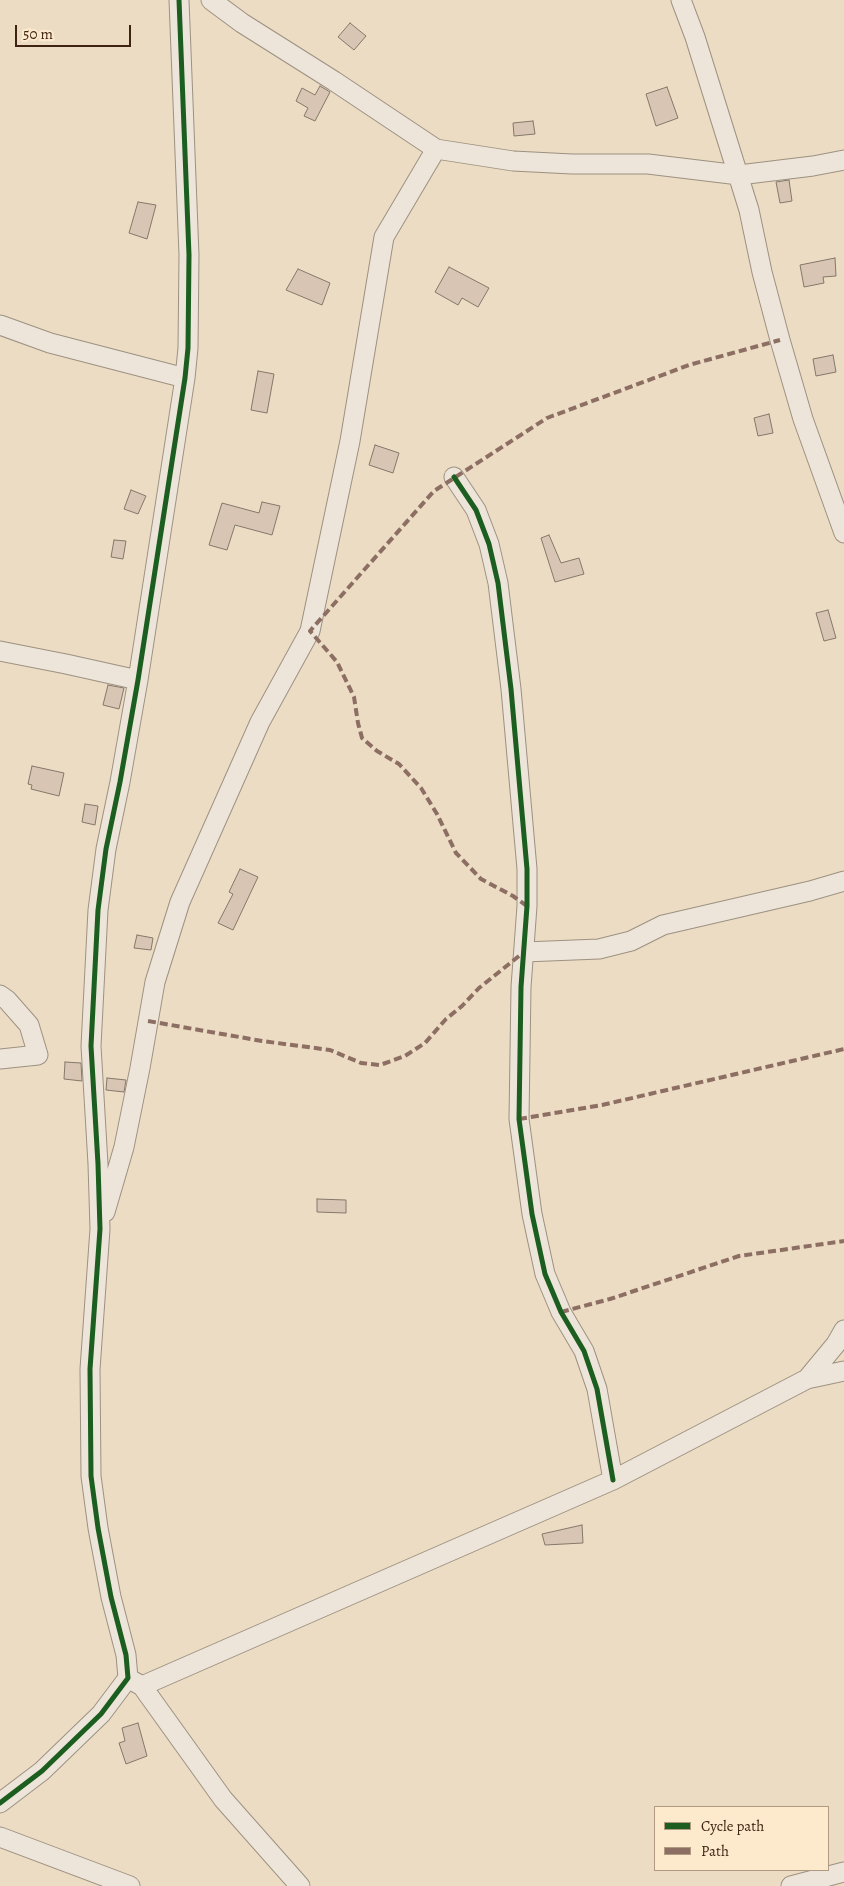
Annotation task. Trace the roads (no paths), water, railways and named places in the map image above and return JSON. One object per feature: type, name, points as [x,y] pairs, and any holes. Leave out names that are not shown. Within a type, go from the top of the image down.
[{"type":"street","points":[[179,0],[189,255],[188,348],[185,378],[138,680],[106,849],[97,920],[91,1046],[100,1228],[90,1368],[91,1476],[98,1528],[111,1597],[135,1682],[223,1798],[300,1886]]},
{"type":"street","points":[[211,0],[242,23],[436,149],[513,161],[572,164],[648,164],[739,175],[813,166],[844,160]]},
{"type":"street","points":[[681,0],[695,37],[739,175],[780,340],[795,392],[844,533]]},
{"type":"street","points":[[100,1228],[124,1147],[155,982],[180,902],[260,722],[310,631],[350,440],[384,237],[436,149]]},
{"type":"street","points":[[0,324],[50,343],[185,378]]},
{"type":"street","points":[[454,477],[476,510],[489,544],[498,582],[524,822],[527,878],[521,996],[519,1119],[532,1214],[545,1274],[561,1312],[584,1351],[597,1389],[613,1480]]},
{"type":"street","points":[[0,651],[138,680]]},
{"type":"street","points":[[524,952],[599,949],[632,941],[663,925],[810,891],[844,880]]},
{"type":"street","points":[[0,995],[7,1000],[29,1025],[38,1055],[0,1059]]},
{"type":"street","points":[[807,1379],[836,1344],[844,1330]]},
{"type":"street","points":[[0,1803],[42,1771],[135,1682],[613,1480],[807,1379],[844,1371]]},
{"type":"street","points":[[0,1837],[130,1886]]},
{"type":"street","points":[[791,1886],[844,1872]]}]
